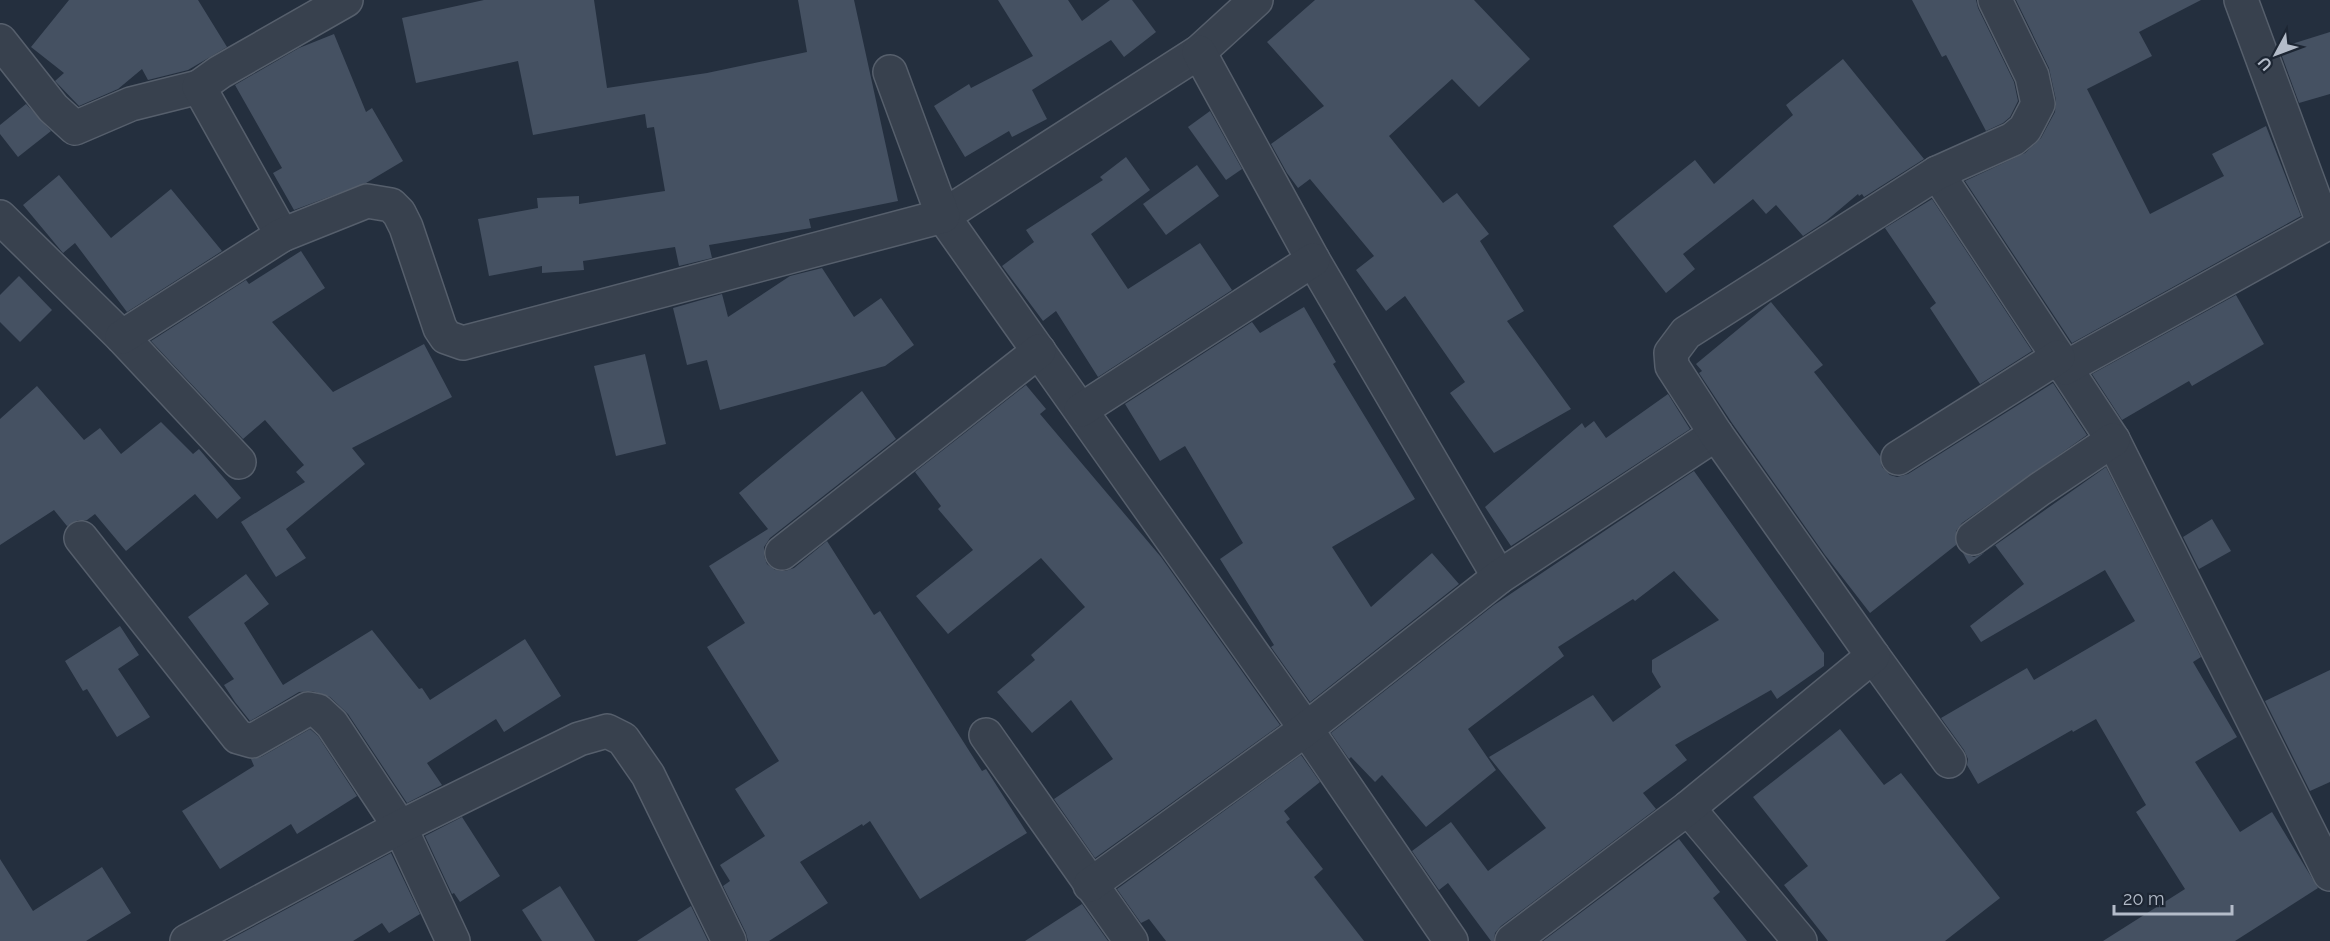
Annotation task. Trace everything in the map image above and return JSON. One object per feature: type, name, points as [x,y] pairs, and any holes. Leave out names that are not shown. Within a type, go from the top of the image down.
[{"type":"street","points":[[0,41],[53,108],[75,128],[131,104],[199,87],[220,72],[345,0]]},
{"type":"street","points":[[122,337],[282,235],[367,201],[391,205],[399,213],[406,227],[440,328],[446,337],[463,343],[943,216],[1199,52],[1256,0]]},
{"type":"street","points":[[1949,761],[1716,434],[1672,366],[1671,353],[1686,333],[1937,173],[2013,139],[2025,129],[2038,104],[2032,76],[1995,0]]},
{"type":"street","points":[[1898,458],[2061,362],[2324,225],[2241,0]]},
{"type":"street","points":[[1199,52],[1313,260],[1499,577]]},
{"type":"street","points":[[890,72],[943,216],[1306,729],[1451,941]]},
{"type":"street","points":[[199,87],[282,235]]},
{"type":"street","points":[[1937,173],[2113,440],[2330,874]]},
{"type":"street","points":[[0,217],[122,337],[239,462]]},
{"type":"street","points":[[1081,410],[1313,260]]},
{"type":"street","points":[[782,554],[1039,351]]},
{"type":"street","points":[[1090,885],[1306,729],[1499,577],[1716,434]]},
{"type":"street","points":[[1973,538],[2113,440]]},
{"type":"street","points":[[81,538],[238,737],[252,741],[308,709],[318,711],[332,724],[400,827],[453,941]]},
{"type":"street","points":[[1512,941],[1688,808],[1873,656]]},
{"type":"street","points":[[187,941],[400,827],[579,739],[607,731],[623,739],[648,775],[729,941]]},
{"type":"street","points":[[986,735],[1131,941]]},
{"type":"street","points":[[1688,808],[1800,941]]},
{"type":"building","points":[[69,0],[198,0],[227,47],[188,70],[148,80],[142,69],[118,89],[79,106],[55,81],[64,73],[31,47]]},
{"type":"building","points":[[484,0],[594,0],[607,88],[707,73],[807,52],[798,0],[854,0],[898,201],[809,219],[811,228],[709,245],[712,258],[679,266],[675,247],[583,261],[584,270],[542,273],[542,266],[489,276],[478,219],[538,208],[537,198],[579,196],[579,204],[665,191],[654,127],[647,128],[645,114],[533,135],[518,61],[416,83],[402,18]]},
{"type":"building","points":[[998,0],[1068,0],[1082,21],[1110,0],[1132,0],[1156,32],[1124,57],[1111,40],[1032,90],[1047,119],[1012,137],[1009,131],[965,157],[934,106],[969,84],[971,88],[1033,56]]},
{"type":"building","points":[[1315,0],[1474,0],[1530,59],[1479,107],[1452,79],[1389,136],[1443,203],[1457,193],[1489,234],[1480,241],[1524,311],[1507,321],[1571,409],[1494,453],[1450,393],[1465,382],[1405,296],[1386,311],[1356,270],[1374,256],[1310,179],[1298,188],[1271,144],[1324,106],[1267,42]]},
{"type":"building","points":[[1912,0],[1976,0],[2014,82],[2018,101],[2010,117],[2003,123],[1986,131],[1946,55],[1942,57]]},
{"type":"building","points":[[2016,0],[2201,0],[2139,32],[2152,56],[2087,89],[2150,214],[2224,176],[2212,154],[2266,126],[2301,216],[2072,343],[1965,181],[2025,153],[2041,138],[2055,112],[2056,100],[2049,68]]},
{"type":"building","points":[[2330,32],[2330,94],[2299,103],[2279,48]]},
{"type":"building","points":[[334,34],[366,112],[372,108],[403,161],[366,183],[294,210],[273,173],[282,168],[235,85],[299,48]]},
{"type":"building","points":[[1843,59],[1924,159],[1864,197],[1858,194],[1826,221],[1803,236],[1776,205],[1766,214],[1753,199],[1683,254],[1695,269],[1666,293],[1613,226],[1695,160],[1714,184],[1793,115],[1786,105]]},
{"type":"building","points":[[26,104],[51,131],[18,157],[0,134],[0,125]]},
{"type":"building","points":[[1210,111],[1242,169],[1226,180],[1188,127]]},
{"type":"building","points":[[1126,157],[1150,190],[1091,234],[1128,289],[1200,243],[1232,290],[1098,377],[1056,311],[1043,321],[1002,266],[1034,242],[1026,230],[1103,180],[1100,177]]},
{"type":"building","points":[[1197,165],[1219,196],[1166,235],[1143,204]]},
{"type":"building","points":[[59,175],[111,238],[171,189],[222,251],[127,312],[75,243],[63,253],[23,205]]},
{"type":"building","points":[[1932,199],[2032,351],[1980,384],[1930,308],[1936,303],[1885,228]]},
{"type":"building","points":[[301,251],[325,288],[272,322],[333,392],[424,344],[452,397],[352,448],[365,464],[286,529],[306,558],[276,577],[241,522],[305,482],[296,472],[304,465],[265,420],[243,439],[151,341],[246,280],[249,284]]},
{"type":"building","points":[[822,268],[854,317],[881,298],[914,345],[885,366],[720,410],[707,360],[687,365],[673,308],[722,294],[728,317],[790,276]]},
{"type":"building","points":[[19,276],[52,310],[20,342],[0,322],[0,295]]},
{"type":"building","points":[[2236,295],[2264,344],[2192,386],[2189,381],[2122,420],[2092,374]]},
{"type":"building","points":[[1771,302],[1823,365],[1814,372],[1880,456],[1882,467],[1890,475],[1897,477],[1908,474],[2053,383],[2087,435],[1962,523],[1956,531],[1956,545],[1870,613],[1825,555],[1732,423],[1699,373],[1702,371],[1696,364]]},
{"type":"building","points":[[1304,307],[1336,362],[1333,364],[1415,499],[1332,547],[1371,607],[1432,553],[1459,584],[1310,702],[1271,647],[1274,645],[1220,559],[1243,543],[1185,446],[1160,461],[1125,404],[1252,322],[1260,333]]},
{"type":"building","points":[[645,354],[666,444],[616,456],[594,366]]},
{"type":"building","points":[[1026,385],[1046,409],[1040,414],[1161,557],[1280,725],[1095,858],[1054,799],[1113,759],[1071,700],[1032,733],[997,692],[1035,660],[1031,655],[1085,607],[1041,558],[948,634],[916,596],[973,550],[938,509],[941,506],[915,472]]},
{"type":"building","points":[[37,386],[84,440],[100,428],[121,454],[161,422],[193,454],[199,449],[241,498],[217,519],[195,494],[126,551],[95,514],[87,520],[78,520],[67,526],[54,510],[0,545],[0,419]]},
{"type":"building","points":[[862,391],[896,439],[770,538],[764,547],[764,556],[767,564],[775,570],[785,571],[794,568],[827,541],[874,615],[880,611],[982,771],[986,769],[1027,833],[920,899],[870,821],[863,826],[862,824],[800,862],[828,903],[769,941],[748,941],[723,886],[730,881],[720,865],[765,836],[735,789],[779,761],[707,647],[745,623],[709,566],[768,529],[739,493]]},
{"type":"building","points":[[1668,394],[1690,429],[1511,546],[1485,507],[1582,423],[1585,428],[1594,421],[1606,438]]},
{"type":"building","points":[[2106,467],[2201,657],[2193,662],[2237,737],[2195,762],[2240,832],[2272,812],[2318,888],[2235,941],[2103,941],[2185,889],[2136,812],[2146,805],[2096,719],[2073,732],[2072,730],[1978,784],[1967,765],[1968,759],[1964,750],[1941,718],[2027,668],[2034,680],[2135,621],[2105,570],[1981,642],[1970,626],[2024,584],[1995,545]]},
{"type":"building","points":[[1694,471],[1824,653],[1824,666],[1777,699],[1771,690],[1675,745],[1687,760],[1643,793],[1656,809],[1501,926],[1495,933],[1494,941],[1491,941],[1448,883],[1439,890],[1412,851],[1451,822],[1488,871],[1546,828],[1489,757],[1593,695],[1613,722],[1661,687],[1652,672],[1652,660],[1719,620],[1674,571],[1635,601],[1633,599],[1558,647],[1564,656],[1468,729],[1496,770],[1426,827],[1382,775],[1375,782],[1351,757],[1349,759],[1331,733],[1494,605]]},
{"type":"building","points":[[2212,519],[2231,551],[2199,569],[2183,537]]},
{"type":"building","points":[[1985,552],[1969,564],[1963,553],[1974,557]]},
{"type":"building","points":[[246,574],[269,604],[244,623],[283,685],[372,630],[430,700],[525,639],[561,696],[504,732],[496,719],[427,763],[442,785],[407,803],[348,714],[330,697],[312,691],[299,692],[250,721],[235,702],[224,685],[234,679],[188,617]]},
{"type":"building","points":[[120,626],[139,655],[118,669],[150,717],[117,737],[87,689],[83,691],[65,661]]},
{"type":"building","points":[[2330,670],[2330,782],[2310,791],[2265,701]]},
{"type":"building","points":[[310,729],[318,736],[357,796],[297,834],[291,824],[220,869],[182,811],[254,766],[251,759],[261,757]]},
{"type":"building","points":[[1840,729],[1884,785],[1901,773],[2000,898],[1945,941],[1828,941],[1784,885],[1808,866],[1753,797]]},
{"type":"building","points":[[1301,755],[1320,782],[1284,811],[1290,819],[1286,822],[1323,869],[1314,877],[1364,941],[1166,941],[1149,919],[1141,923],[1117,889]]},
{"type":"building","points":[[462,817],[500,876],[460,902],[454,893],[452,894],[425,836]]},
{"type":"building","points":[[1679,839],[1720,892],[1713,898],[1747,941],[1543,941]]},
{"type":"building","points":[[391,853],[420,914],[389,933],[382,923],[353,941],[227,941]]},
{"type":"building","points":[[0,859],[33,911],[102,867],[131,913],[86,941],[0,941]]},
{"type":"building","points":[[560,886],[595,941],[542,941],[522,910]]},
{"type":"building","points":[[1082,904],[1108,941],[1025,941]]},
{"type":"building","points":[[691,906],[708,941],[637,941]]}]
